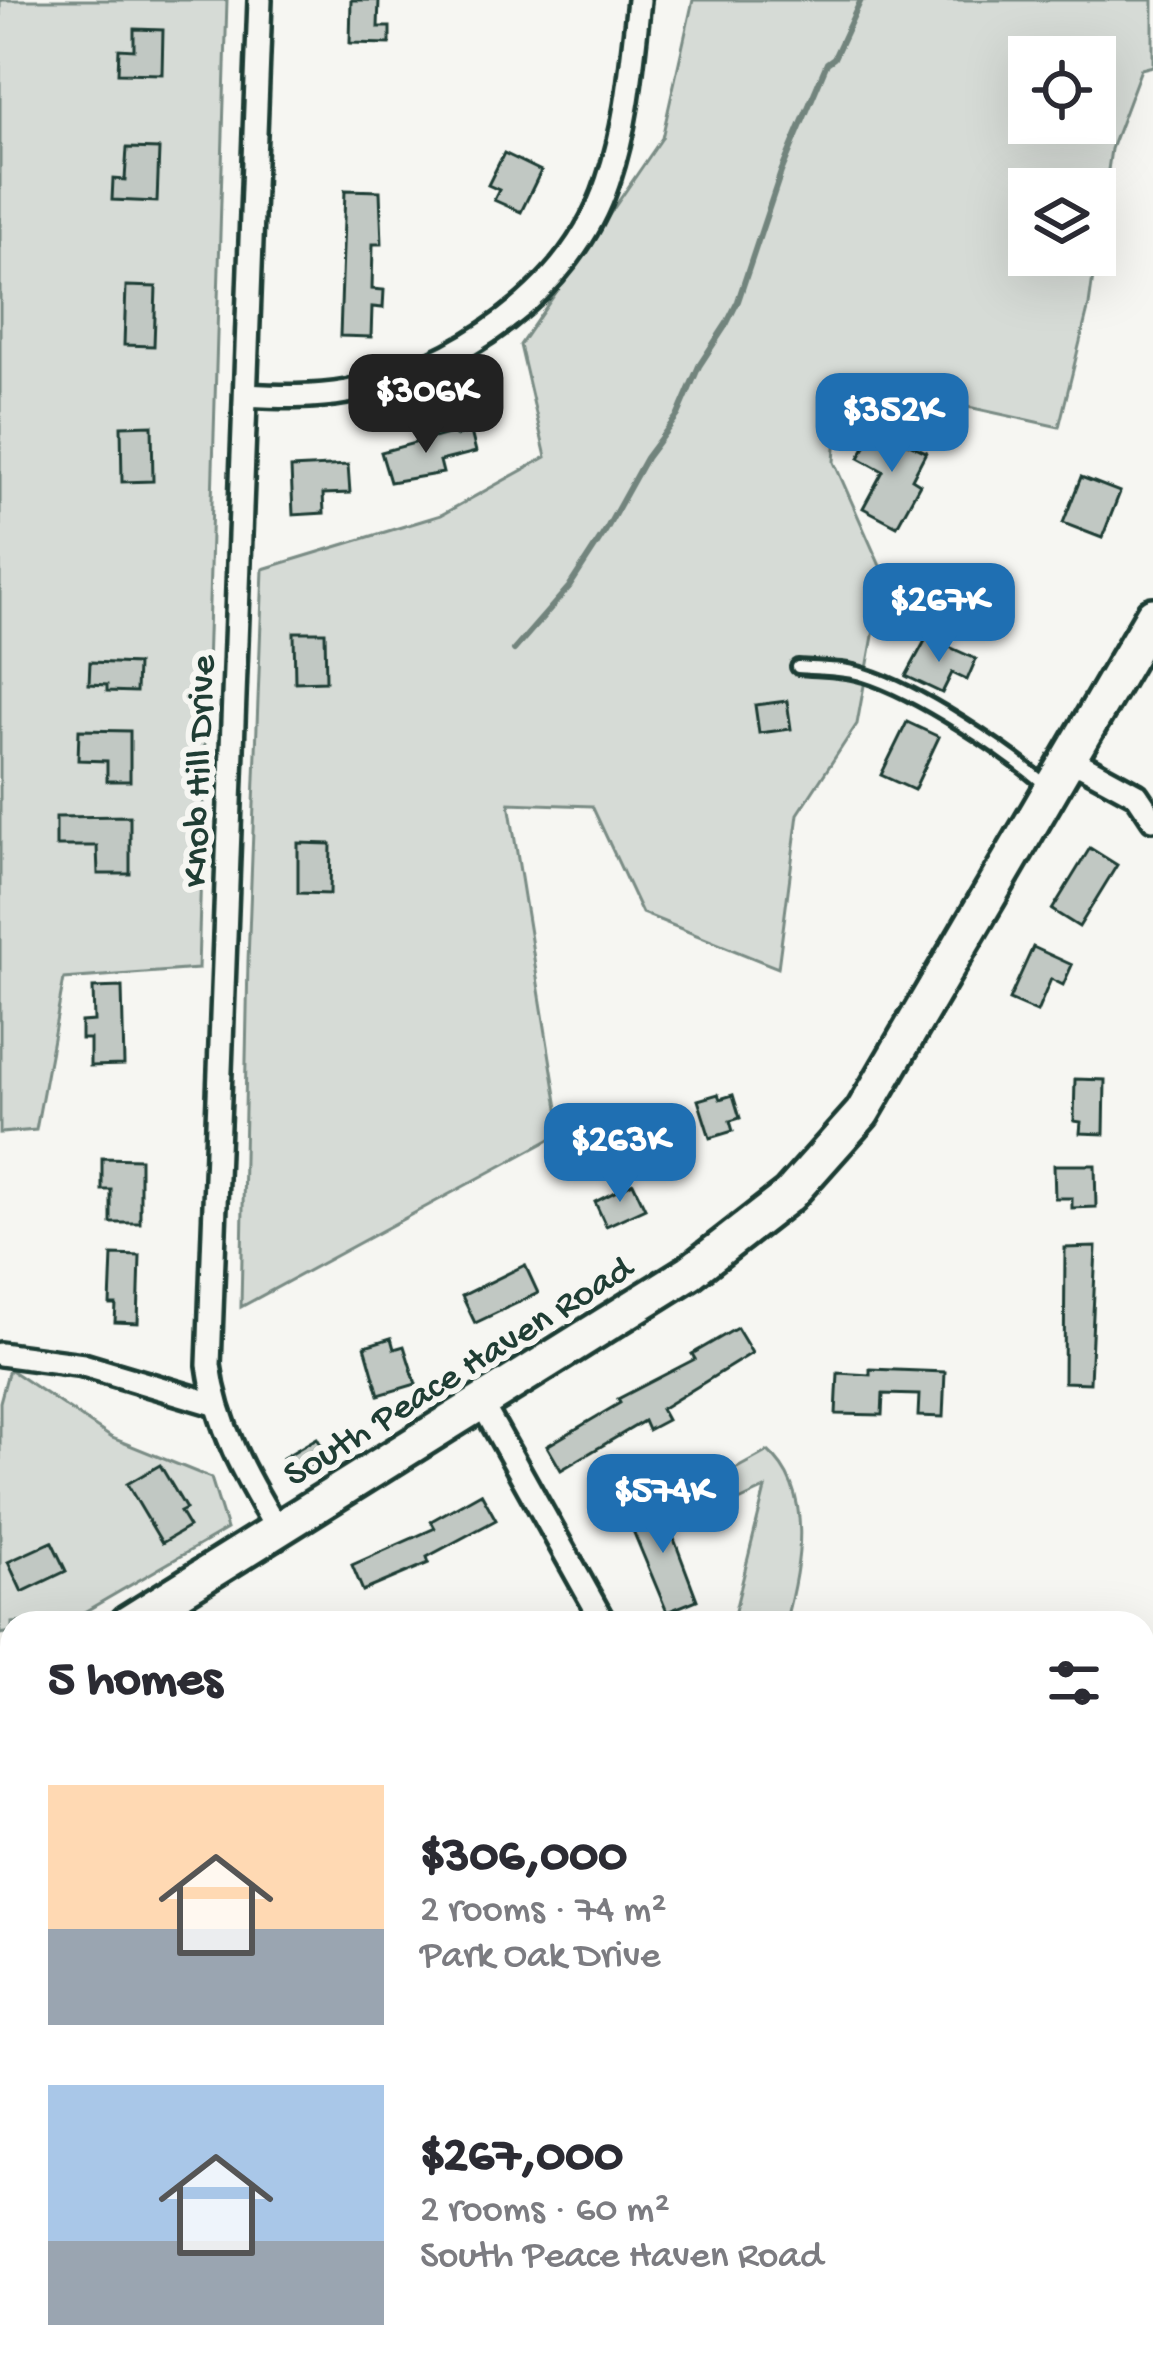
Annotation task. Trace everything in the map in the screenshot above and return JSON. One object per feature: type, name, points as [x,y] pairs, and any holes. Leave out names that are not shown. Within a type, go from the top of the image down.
[{"type":"main road","name":"South Peace Haven Road","points":[[147,1611],[690,1272],[789,1196],[862,1113],[1153,615]]},
{"type":"street","name":"Knob Hill Drive","points":[[260,0],[209,1365],[214,1404],[234,1452],[277,1528]]},
{"type":"street","points":[[246,395],[300,398],[347,392],[400,376],[492,329],[543,286],[574,252],[607,186],[626,117],[640,0]]},
{"type":"street","points":[[1071,759],[1137,795],[1153,820]]},
{"type":"street","points":[[0,1354],[83,1365],[214,1404]]},
{"type":"street","points":[[482,1404],[597,1611]]},
{"type":"lane","points":[[798,668],[861,674],[899,691],[1014,757],[1053,791]]},
{"type":"lane","points":[[0,2235],[0,2255]]},
{"type":"shaded area","points":[[0,0],[227,0],[198,969],[64,979],[36,1130],[0,1133]]},
{"type":"shaded area","points":[[693,0],[1153,0],[1153,66],[1141,69],[1116,136],[1116,36],[1008,36],[1008,144],[1113,144],[1108,168],[1008,168],[1008,276],[1093,276],[1059,427],[973,408],[839,391],[834,462],[884,575],[857,724],[798,814],[778,968],[642,913],[592,806],[509,803],[562,1133],[241,1307],[263,569],[441,515],[546,457],[520,345],[662,138]]},
{"type":"shaded area","points":[[9,1369],[112,1438],[211,1478],[227,1529],[86,1611],[0,1611],[0,1402]]},
{"type":"shaded area","points":[[768,1451],[783,1468],[793,1488],[800,1532],[788,1611],[735,1611],[765,1489],[709,1515],[688,1495]]},
{"type":"building","points":[[351,0],[379,0],[378,27],[390,27],[390,44],[350,43]]},
{"type":"building","points":[[134,29],[163,30],[162,74],[118,73],[119,49],[134,50]]},
{"type":"building","points":[[127,148],[159,149],[157,202],[112,200],[113,179],[125,180]]},
{"type":"building","points":[[504,153],[541,171],[521,212],[494,200],[499,190],[488,185]]},
{"type":"building","points":[[345,190],[380,191],[382,244],[373,244],[372,289],[384,290],[383,308],[372,307],[371,337],[340,336]]},
{"type":"building","points":[[126,286],[156,287],[154,346],[124,345]]},
{"type":"building","points":[[152,425],[153,481],[122,482],[121,426]]},
{"type":"building","points":[[875,428],[926,452],[912,479],[920,484],[897,526],[863,508],[883,471],[859,458]]},
{"type":"building","points":[[455,432],[456,436],[471,432],[476,452],[440,461],[443,473],[390,482],[381,452]]},
{"type":"building","points":[[348,465],[350,493],[323,494],[324,513],[293,515],[291,468]]},
{"type":"building","points":[[1081,477],[1120,492],[1102,538],[1063,523]]},
{"type":"building","points":[[294,632],[325,632],[326,681],[295,682]]},
{"type":"building","points":[[927,637],[976,659],[967,680],[952,673],[942,693],[906,676]]},
{"type":"building","points":[[90,662],[137,664],[136,692],[107,691],[107,685],[89,684]]},
{"type":"building","points":[[787,701],[791,729],[759,733],[755,705]]},
{"type":"building","points":[[907,722],[939,737],[914,790],[881,775]]},
{"type":"building","points":[[79,730],[130,731],[130,781],[107,781],[107,761],[78,760]]},
{"type":"building","points":[[130,816],[130,874],[98,874],[97,846],[56,846],[56,817]]},
{"type":"building","points":[[298,843],[331,844],[330,894],[298,893]]},
{"type":"building","points":[[1090,848],[1117,865],[1079,927],[1052,910]]},
{"type":"building","points":[[1033,947],[1072,965],[1063,985],[1051,979],[1037,1012],[1009,1000]]},
{"type":"building","points":[[122,987],[124,1065],[90,1066],[90,1039],[81,1039],[81,1022],[94,1021],[93,988]]},
{"type":"building","points":[[1075,1079],[1105,1080],[1104,1134],[1080,1133],[1081,1122],[1074,1121]]},
{"type":"building","points":[[718,1094],[720,1099],[733,1095],[740,1118],[730,1121],[733,1131],[710,1138],[698,1100]]},
{"type":"building","points":[[649,1119],[666,1154],[648,1163],[632,1127]]},
{"type":"building","points":[[102,1158],[140,1159],[140,1223],[111,1223],[111,1190],[102,1190]]},
{"type":"building","points":[[1054,1165],[1095,1165],[1096,1207],[1072,1208],[1072,1198],[1055,1198]]},
{"type":"building","points":[[633,1183],[645,1208],[606,1226],[595,1202]]},
{"type":"building","points":[[1096,1247],[1090,1383],[1064,1382],[1065,1248]]},
{"type":"building","points":[[112,1255],[140,1256],[138,1323],[115,1322],[116,1305],[110,1305]]},
{"type":"building","points":[[525,1265],[538,1293],[475,1323],[462,1296]]},
{"type":"building","points":[[737,1328],[752,1353],[661,1409],[667,1420],[648,1430],[644,1421],[561,1470],[547,1446],[620,1403],[618,1399],[695,1359],[692,1354]]},
{"type":"building","points":[[391,1338],[394,1349],[404,1346],[416,1384],[379,1395],[365,1346]]},
{"type":"building","points":[[870,1369],[945,1372],[943,1417],[918,1416],[919,1395],[883,1394],[882,1415],[836,1414],[838,1373],[870,1375]]},
{"type":"building","points":[[317,1438],[327,1455],[293,1475],[283,1458]]},
{"type":"building","points":[[160,1465],[186,1509],[180,1512],[189,1527],[162,1543],[127,1484]]},
{"type":"building","points":[[481,1493],[496,1520],[427,1557],[429,1563],[363,1591],[352,1565],[435,1528],[431,1521]]},
{"type":"building","points":[[666,1500],[677,1518],[668,1523],[697,1600],[667,1611],[629,1521]]},
{"type":"building","points":[[52,1542],[66,1571],[22,1592],[8,1562]]},
{"type":"waterway","points":[[514,650],[569,587],[646,458],[678,415],[699,366],[738,301],[781,172],[827,63],[834,58],[861,0]]}]
